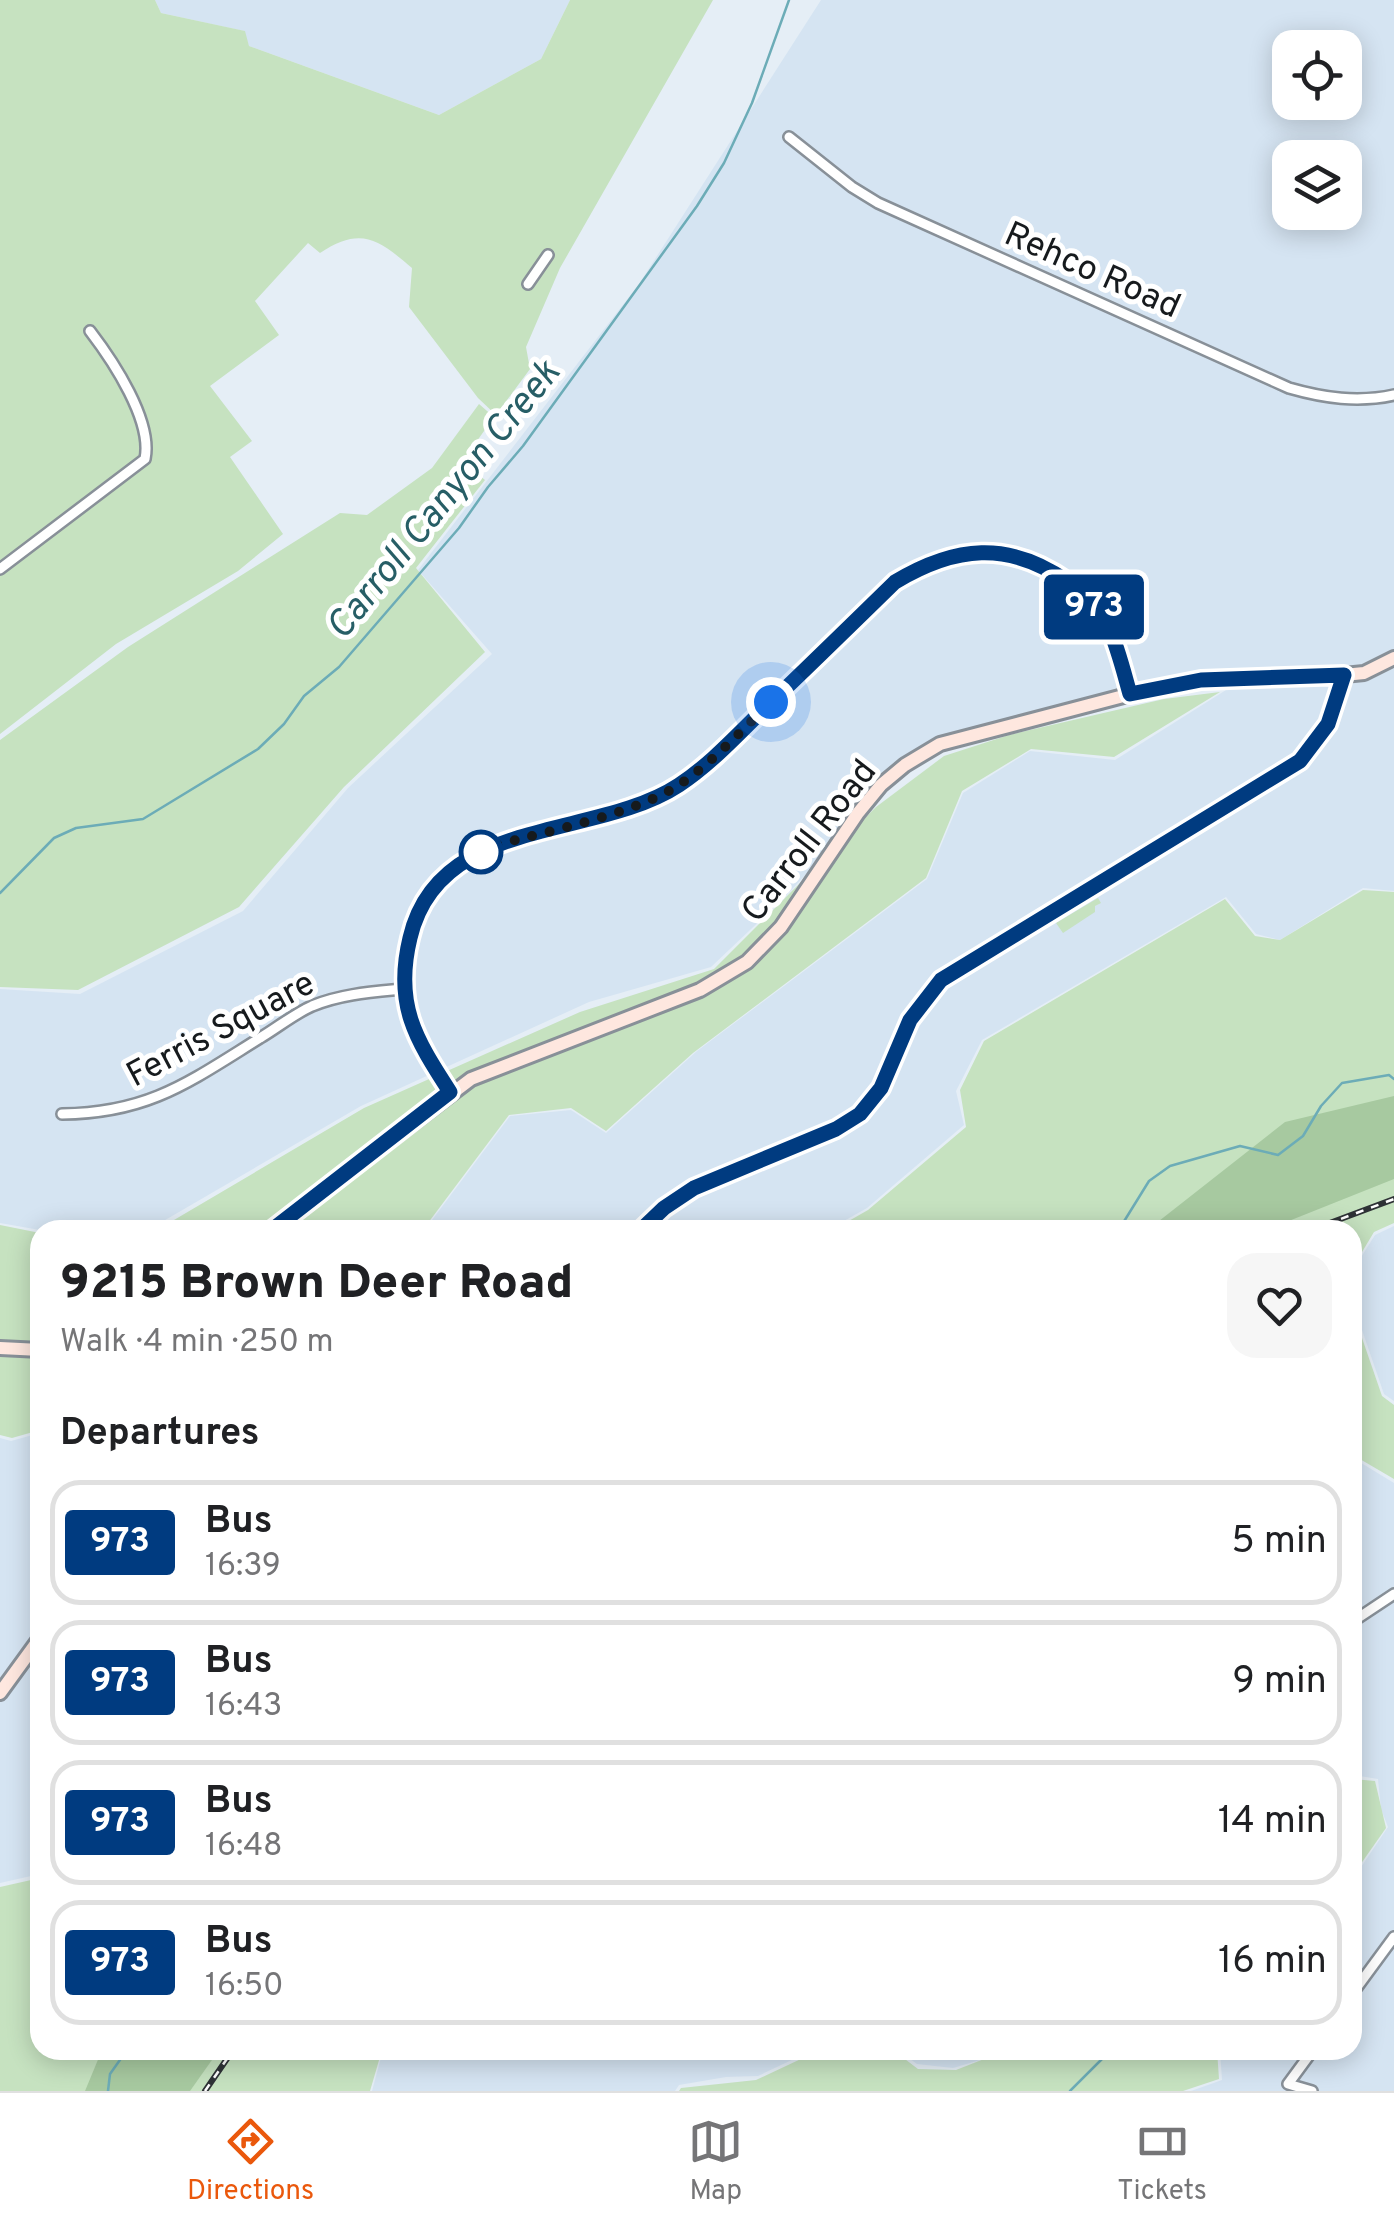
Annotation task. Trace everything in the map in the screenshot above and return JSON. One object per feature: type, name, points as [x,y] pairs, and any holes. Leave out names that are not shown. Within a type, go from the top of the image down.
[{"type":"main road","name":"Carroll Road","points":[[285,1220],[450,1092],[491,1068],[700,990],[748,962],[781,927],[881,786],[928,751],[955,738],[1130,694],[1201,680],[1344,675],[1364,672],[1394,658]]},
{"type":"main road","points":[[651,1220],[694,1188],[836,1129],[860,1114],[881,1088],[910,1020],[941,980],[1300,761],[1328,724],[1344,675]]},
{"type":"main road","points":[[0,1348],[30,1350]]},
{"type":"main road","points":[[0,1693],[30,1652]]},
{"type":"street","name":"Rehco Road","points":[[789,138],[852,188],[878,202],[1289,388],[1318,397],[1363,400],[1394,395]]},
{"type":"street","points":[[528,284],[548,255]]},
{"type":"street","points":[[0,569],[145,459],[148,444],[132,398],[90,332]]},
{"type":"street","points":[[450,1092],[420,1044],[406,1010],[403,990],[412,927],[427,898],[451,871],[495,845],[619,810],[676,787],[705,766],[895,582],[923,565],[950,556],[983,552],[1034,562],[1084,593],[1108,626],[1130,694]]},
{"type":"street","name":"Ferris Square","points":[[62,1114],[114,1111],[147,1102],[180,1088],[310,1007],[337,997],[403,990]]},
{"type":"street","points":[[1362,1615],[1394,1594]]},
{"type":"street","points":[[1362,1980],[1394,1937]]},
{"type":"street","points":[[1305,2060],[1288,2084],[1312,2091]]},
{"type":"shaded area","points":[[155,0],[570,0],[541,59],[439,115],[249,46],[244,31],[161,13]]},
{"type":"shaded area","points":[[821,0],[1394,0],[1394,891],[1363,888],[1280,940],[1256,934],[1226,897],[982,1040],[956,1091],[964,1125],[867,1208],[846,1220],[432,1220],[510,1116],[571,1110],[606,1133],[697,1051],[927,879],[963,793],[1030,751],[1115,760],[1253,673],[1036,713],[924,746],[785,897],[711,967],[589,1002],[361,1106],[165,1220],[30,1220],[30,1228],[0,1223],[0,989],[80,994],[243,911],[348,788],[492,654],[418,570],[639,284]]},
{"type":"shaded area","points":[[1394,1226],[1394,1401],[1384,1394],[1362,1330],[1362,1256],[1375,1235]]},
{"type":"shaded area","points":[[30,1436],[30,1876],[0,1883],[0,1438],[11,1441]]},
{"type":"shaded area","points":[[1362,1463],[1394,1483],[1394,2091],[1191,2091],[1222,2080],[1221,2060],[1362,2060],[1362,1866],[1388,1827],[1381,1809],[1378,1779],[1362,1776]]},
{"type":"shaded area","points":[[380,2060],[792,2060],[758,2076],[679,2085],[675,2091],[372,2091]]},
{"type":"shaded area","points":[[912,2060],[980,2060],[953,2068]]},
{"type":"green space","points":[[0,0],[155,0],[161,13],[245,31],[249,46],[439,115],[541,59],[570,0],[713,0],[560,268],[526,347],[530,369],[496,415],[478,398],[409,307],[412,268],[369,240],[347,240],[320,253],[308,243],[255,301],[279,335],[210,386],[252,441],[230,457],[283,534],[238,571],[116,644],[0,734]]},
{"type":"green space","points":[[479,404],[494,417],[462,462],[485,480],[416,568],[485,652],[344,787],[239,907],[78,990],[0,987],[0,740],[128,647],[340,513],[367,515],[432,468]]},
{"type":"green space","points":[[1220,692],[1114,757],[1031,749],[962,791],[926,878],[693,1053],[606,1131],[571,1108],[509,1115],[430,1220],[174,1220],[364,1108],[580,1012],[714,969],[876,807],[944,756],[1009,735],[1164,699]]},
{"type":"green space","points":[[1363,890],[1394,892],[1394,1223],[1374,1232],[1362,1252],[1362,1220],[850,1220],[868,1210],[966,1127],[960,1090],[984,1041],[1225,899],[1255,936],[1280,940]]},
{"type":"green space","points":[[1098,898],[1101,903],[1095,906],[1095,912],[1063,933],[1056,923]]},
{"type":"green space","points":[[1394,1096],[1394,1179],[1291,1220],[1160,1220],[1285,1122]]},
{"type":"green space","points":[[0,1225],[30,1231],[30,1433],[12,1438],[0,1435]]},
{"type":"green space","points":[[1362,1338],[1382,1396],[1394,1405],[1394,1479],[1362,1460]]},
{"type":"green space","points":[[1362,1780],[1375,1781],[1386,1828],[1362,1862]]},
{"type":"green space","points":[[30,1880],[30,2060],[379,2060],[370,2091],[0,2091],[0,1887]]},
{"type":"green space","points":[[98,2060],[212,2060],[190,2091],[85,2091]]},
{"type":"green space","points":[[799,2060],[906,2060],[918,2069],[956,2070],[982,2060],[1218,2060],[1219,2079],[1183,2091],[679,2091],[756,2080]]},
{"type":"waterway","name":"Carroll Canyon Creek","points":[[0,893],[54,838],[76,828],[143,819],[258,749],[284,724],[304,696],[339,667],[459,528],[523,446],[697,206],[724,163],[752,103],[789,0]]},
{"type":"waterway","points":[[1125,1220],[1149,1181],[1170,1166],[1240,1146],[1278,1155],[1303,1136],[1321,1106],[1342,1083],[1389,1075],[1394,1079]]},
{"type":"waterway","points":[[108,2091],[110,2074],[120,2060]]},
{"type":"waterway","points":[[1070,2091],[1101,2060]]},
{"type":"railway","points":[[1338,1220],[1394,1199]]},
{"type":"railway","points":[[205,2091],[226,2060]]},
{"type":"bus line","name":"973","points":[[285,1220],[450,1092],[420,1044],[406,1010],[403,990],[412,927],[427,898],[451,871],[495,845],[642,803],[676,787],[705,766],[895,582],[923,565],[950,556],[983,552],[1000,553],[1049,568],[1084,593],[1108,626],[1130,694],[1201,680],[1344,675],[1328,724],[1300,761],[941,980],[910,1020],[881,1088],[860,1114],[845,1125],[694,1188],[650,1220]]},
{"type":"route","points":[[481,852],[642,803],[676,787],[705,766],[771,702]]}]
